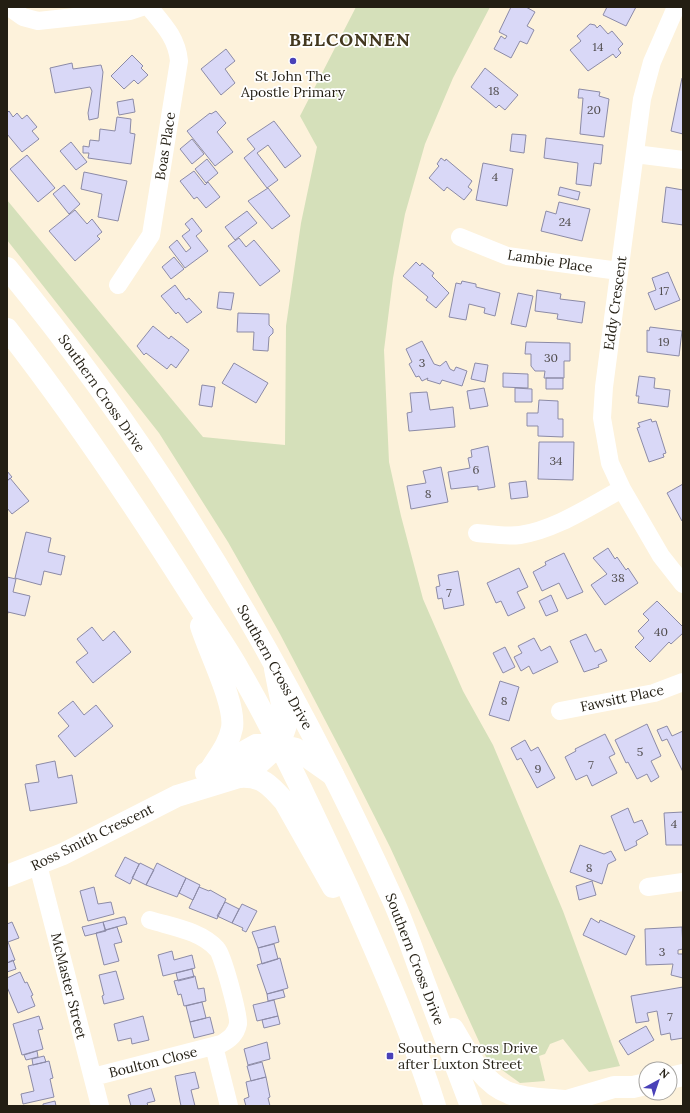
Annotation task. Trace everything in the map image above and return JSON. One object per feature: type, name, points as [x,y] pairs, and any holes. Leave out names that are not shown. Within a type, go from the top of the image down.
[{"type":"main road","name":"Southern Cross Drive","points":[[7,268],[78,356],[128,429],[196,532],[274,661],[333,775],[393,900],[470,1106]]},
{"type":"main road","points":[[7,329],[42,374],[157,540],[238,669],[279,745],[316,819],[358,911],[417,1049],[435,1103]]},
{"type":"main road","points":[[193,598],[207,645],[232,708],[232,728],[226,746],[211,769]]},
{"type":"main road","name":"Ross Smith Crescent","points":[[7,876],[63,854],[177,796],[239,777],[258,764],[279,745],[286,725],[274,661]]},
{"type":"main road","name":"Ross Smith Crescent","points":[[177,796],[211,769],[256,746],[279,745],[296,749],[333,775]]},
{"type":"main road","points":[[239,777],[250,776],[259,778],[275,790],[286,802],[335,891],[358,911]]},
{"type":"main road","points":[[409,942],[468,1055],[489,1080],[509,1093],[574,1102],[616,1098],[638,1087]]},
{"type":"street","points":[[8,7],[23,17],[38,21],[130,11],[142,7]]},
{"type":"street","name":"Boas Place","points":[[118,285],[150,235],[179,61],[178,48],[172,36],[149,7]]},
{"type":"street","name":"Eddy Crescent","points":[[676,7],[652,62],[642,99],[604,387],[602,418],[610,462],[622,489],[661,556],[683,584]]},
{"type":"street","points":[[635,154],[683,160]]},
{"type":"street","name":"Lambie Place","points":[[460,237],[507,256],[619,271]]},
{"type":"street","points":[[477,533],[508,536],[547,528],[622,489]]},
{"type":"street","name":"Fawsitt Place","points":[[560,712],[654,693],[683,682]]},
{"type":"street","name":"McMaster Street","points":[[38,865],[100,1106]]},
{"type":"street","points":[[648,888],[683,882]]},
{"type":"street","name":"Boulton Close","points":[[93,1077],[214,1046],[230,1040],[234,1034],[238,1022],[223,961],[218,950],[205,939],[187,930],[150,920]]},
{"type":"street","name":"Boulton Close","points":[[214,1046],[229,1106]]},
{"type":"green space","points":[[356,7],[490,7],[453,78],[425,144],[405,214],[393,278],[384,350],[389,462],[401,516],[423,599],[463,691],[493,745],[563,911],[620,1066],[589,1072],[563,1039],[550,1044],[545,1054],[539,1056],[545,1081],[520,1083],[487,1059],[390,847],[280,634],[228,542],[159,433],[7,240],[7,200],[203,437],[285,445],[286,326],[301,223],[317,147],[300,116]]},
{"type":"building","points":[[511,7],[526,7],[535,12],[527,26],[534,30],[527,44],[520,41],[511,58],[494,49],[501,36],[505,39],[507,36],[499,32]]},
{"type":"building","points":[[607,7],[636,7],[626,26],[603,15]]},
{"type":"building","points":[[590,24],[595,25],[597,28],[600,25],[608,34],[612,31],[623,44],[618,49],[621,53],[616,58],[613,54],[588,71],[570,50],[581,41],[577,36]]},
{"type":"building","points":[[226,49],[235,61],[225,69],[235,83],[221,95],[201,69]]},
{"type":"building","points":[[132,55],[143,66],[141,68],[148,75],[138,84],[134,80],[124,89],[111,76]]},
{"type":"building","points":[[72,63],[73,69],[101,65],[103,72],[98,118],[89,120],[88,113],[92,91],[90,87],[55,93],[50,68]]},
{"type":"building","points":[[485,68],[518,95],[505,110],[499,105],[496,108],[471,87]]},
{"type":"building","points":[[682,78],[683,79],[683,134],[671,131]]},
{"type":"building","points":[[579,89],[600,92],[599,96],[609,99],[604,137],[580,134],[583,98],[578,98]]},
{"type":"building","points":[[133,99],[135,112],[119,115],[117,102]]},
{"type":"building","points":[[9,111],[13,117],[17,113],[22,119],[27,115],[37,127],[32,131],[39,139],[22,152],[7,134],[7,113]]},
{"type":"building","points":[[216,111],[226,123],[217,132],[233,152],[215,166],[187,131],[210,113],[211,114]]},
{"type":"building","points":[[117,117],[131,119],[130,133],[135,134],[131,164],[88,158],[89,153],[83,153],[83,146],[89,147],[90,140],[99,141],[100,129],[115,131]]},
{"type":"building","points":[[274,121],[301,156],[285,168],[268,145],[257,153],[278,180],[267,188],[244,158],[255,149],[247,139]]},
{"type":"building","points":[[512,134],[526,135],[524,153],[510,151]]},
{"type":"building","points":[[546,138],[603,145],[601,164],[594,163],[591,186],[576,184],[578,163],[544,158]]},
{"type":"building","points":[[192,139],[204,154],[192,164],[180,149]]},
{"type":"building","points":[[71,142],[87,162],[76,170],[60,151]]},
{"type":"building","points":[[27,155],[55,188],[38,202],[10,169]]},
{"type":"building","points":[[441,158],[445,161],[446,159],[472,181],[468,187],[472,190],[464,200],[447,187],[444,191],[429,178],[439,166],[437,164]]},
{"type":"building","points":[[207,159],[218,173],[206,183],[195,169]]},
{"type":"building","points":[[483,163],[513,169],[507,206],[476,200]]},
{"type":"building","points":[[194,171],[205,185],[208,182],[220,197],[206,208],[197,197],[194,199],[180,181]]},
{"type":"building","points":[[84,172],[127,181],[118,221],[98,217],[102,194],[81,189]]},
{"type":"building","points":[[64,185],[80,204],[69,214],[53,194]]},
{"type":"building","points":[[560,187],[580,192],[578,200],[558,195]]},
{"type":"building","points":[[666,187],[683,190],[683,225],[662,222]]},
{"type":"building","points":[[268,188],[290,216],[272,229],[248,201]]},
{"type":"building","points":[[559,202],[590,209],[582,241],[541,231],[546,211],[556,214]]},
{"type":"building","points":[[75,210],[87,224],[92,219],[102,232],[97,236],[100,239],[75,261],[49,231]]},
{"type":"building","points":[[247,211],[257,223],[235,240],[225,227]]},
{"type":"building","points":[[192,218],[202,231],[196,236],[208,251],[185,268],[169,247],[177,240],[186,252],[191,248],[182,236],[190,230],[185,224]]},
{"type":"building","points":[[239,238],[246,247],[254,240],[280,271],[260,286],[228,246]]},
{"type":"building","points":[[174,257],[184,269],[171,279],[162,267]]},
{"type":"building","points":[[416,262],[420,266],[422,263],[434,273],[432,276],[449,293],[436,308],[426,300],[428,297],[403,276]]},
{"type":"building","points":[[668,272],[680,300],[655,310],[648,293],[656,290],[652,278]]},
{"type":"building","points":[[462,281],[476,284],[476,287],[500,293],[495,316],[484,313],[485,308],[469,304],[466,320],[449,317],[456,283],[461,284]]},
{"type":"building","points":[[175,285],[186,300],[189,298],[202,312],[187,323],[178,312],[176,314],[161,296]]},
{"type":"building","points":[[537,290],[561,294],[560,299],[585,302],[582,323],[557,319],[558,314],[535,311]]},
{"type":"building","points":[[219,292],[234,293],[231,310],[217,308]]},
{"type":"building","points":[[518,293],[533,296],[526,327],[511,324]]},
{"type":"building","points":[[238,313],[269,314],[269,325],[273,329],[273,333],[269,337],[268,351],[253,350],[254,332],[237,332]]},
{"type":"building","points":[[153,326],[169,339],[171,336],[189,350],[176,368],[171,364],[167,369],[146,353],[144,355],[137,346]]},
{"type":"building","points":[[650,327],[682,331],[679,356],[647,352],[647,330],[649,331]]},
{"type":"building","points":[[422,341],[434,364],[440,366],[446,361],[450,369],[454,371],[456,367],[467,371],[462,386],[442,380],[440,384],[427,380],[428,378],[422,381],[419,376],[416,377],[409,364],[412,362],[406,349]]},
{"type":"building","points":[[526,342],[570,343],[570,361],[564,361],[564,378],[544,378],[545,371],[535,371],[531,366],[531,354],[525,354]]},
{"type":"building","points":[[234,363],[268,383],[256,403],[222,383]]},
{"type":"building","points":[[475,363],[488,365],[485,382],[471,379]]},
{"type":"building","points":[[503,373],[528,374],[528,388],[503,387]]},
{"type":"building","points":[[639,376],[655,378],[654,388],[670,390],[668,407],[638,403],[639,396],[636,396]]},
{"type":"building","points":[[546,378],[563,378],[563,389],[546,389]]},
{"type":"building","points":[[202,385],[215,387],[212,407],[199,405]]},
{"type":"building","points":[[484,388],[488,406],[470,409],[467,391]]},
{"type":"building","points":[[515,388],[532,389],[532,402],[515,402]]},
{"type":"building","points":[[427,392],[430,410],[453,407],[455,427],[409,431],[407,413],[412,412],[410,393]]},
{"type":"building","points":[[539,400],[558,401],[558,419],[563,419],[563,437],[538,436],[538,426],[527,426],[527,413],[538,413]]},
{"type":"building","points":[[651,419],[652,422],[656,421],[666,453],[663,454],[664,457],[649,462],[637,428],[640,427],[638,423]]},
{"type":"building","points":[[539,442],[574,442],[573,480],[538,479]]},
{"type":"building","points":[[488,446],[495,487],[478,490],[478,486],[451,489],[448,472],[470,468],[468,458],[472,457],[471,450]]},
{"type":"building","points":[[441,467],[448,502],[411,509],[407,486],[426,483],[423,471]]},
{"type":"building","points":[[7,471],[12,477],[7,481]]},
{"type":"building","points":[[10,478],[29,501],[12,514],[7,508],[7,481]]},
{"type":"building","points":[[526,481],[528,497],[511,499],[509,483]]},
{"type":"building","points":[[683,484],[683,520],[682,521],[667,493]]},
{"type":"building","points":[[26,532],[51,538],[48,552],[65,556],[61,575],[44,571],[41,585],[15,578]]},
{"type":"building","points":[[608,548],[615,559],[617,557],[626,570],[628,568],[638,583],[605,605],[591,585],[607,574],[593,558]]},
{"type":"building","points":[[564,553],[583,592],[567,599],[559,583],[542,591],[533,572],[546,565],[545,562]]},
{"type":"building","points":[[519,568],[528,587],[517,592],[525,608],[508,616],[501,601],[496,603],[487,583]]},
{"type":"building","points":[[458,571],[464,605],[444,609],[442,598],[438,599],[436,587],[440,586],[438,575]]},
{"type":"building","points":[[7,577],[16,579],[13,592],[30,596],[25,616],[8,612],[7,617]]},
{"type":"building","points":[[551,595],[558,611],[546,616],[539,601]]},
{"type":"building","points":[[657,601],[683,627],[683,633],[671,644],[669,642],[650,662],[635,647],[644,638],[638,631],[649,620],[643,614]]},
{"type":"building","points":[[92,627],[103,641],[114,631],[131,652],[93,683],[76,662],[88,653],[77,639]]},
{"type":"building","points":[[586,634],[595,652],[601,649],[607,661],[598,665],[599,667],[584,672],[570,641]]},
{"type":"building","points":[[534,638],[541,651],[550,646],[558,662],[533,674],[529,666],[521,671],[514,657],[522,653],[518,646]]},
{"type":"building","points":[[505,647],[515,667],[503,673],[493,653]]},
{"type":"building","points":[[500,681],[519,687],[509,721],[489,715]]},
{"type":"building","points":[[73,701],[84,715],[96,705],[113,726],[75,757],[58,736],[69,726],[58,713]]},
{"type":"building","points":[[647,724],[661,756],[651,761],[659,777],[651,782],[647,774],[637,779],[628,762],[626,763],[615,740]]},
{"type":"building","points":[[667,726],[672,736],[683,731],[683,772],[667,739],[662,741],[657,730]]},
{"type":"building","points":[[605,734],[615,754],[609,757],[617,773],[592,786],[587,775],[576,780],[565,757],[576,751],[575,749]]},
{"type":"building","points":[[525,740],[531,751],[538,747],[555,778],[537,788],[521,758],[517,760],[511,748]]},
{"type":"building","points":[[55,761],[58,778],[72,775],[77,803],[30,811],[25,784],[39,782],[36,765]]},
{"type":"building","points":[[628,808],[634,823],[642,820],[648,834],[636,841],[637,845],[625,851],[611,816]]},
{"type":"building","points":[[683,812],[683,845],[666,845],[664,813]]},
{"type":"building","points":[[580,845],[604,854],[611,851],[616,860],[608,864],[602,884],[570,872]]},
{"type":"building","points":[[125,857],[139,864],[130,884],[115,876]]},
{"type":"building","points":[[140,863],[154,870],[146,885],[132,878]]},
{"type":"building","points":[[157,863],[186,878],[177,897],[146,885]]},
{"type":"building","points":[[186,878],[200,885],[193,900],[179,893]]},
{"type":"building","points":[[592,881],[596,895],[579,900],[576,886]]},
{"type":"building","points":[[94,887],[98,904],[111,902],[114,914],[88,921],[80,891]]},
{"type":"building","points":[[199,887],[209,891],[210,890],[226,899],[217,919],[189,908]]},
{"type":"building","points":[[225,902],[239,909],[232,923],[217,916]]},
{"type":"building","points":[[242,904],[257,911],[246,932],[242,930],[243,928],[232,923]]},
{"type":"building","points":[[125,917],[127,924],[105,930],[103,922]]},
{"type":"building","points":[[591,918],[599,923],[600,920],[635,936],[626,955],[583,935]]},
{"type":"building","points":[[12,922],[19,938],[8,942],[15,960],[7,963],[7,924]]},
{"type":"building","points":[[103,922],[106,931],[85,936],[82,927]]},
{"type":"building","points":[[275,926],[279,942],[258,948],[252,932]]},
{"type":"building","points":[[117,927],[122,942],[114,944],[119,961],[104,965],[96,933]]},
{"type":"building","points":[[682,927],[683,949],[678,950],[678,954],[683,954],[683,978],[671,975],[673,964],[646,965],[645,929]]},
{"type":"building","points":[[274,944],[278,959],[262,964],[258,948]]},
{"type":"building","points":[[172,951],[174,960],[192,955],[195,968],[163,976],[158,955]]},
{"type":"building","points":[[280,958],[288,988],[267,994],[257,965]]},
{"type":"building","points":[[13,960],[16,969],[7,972],[7,963]]},
{"type":"building","points":[[192,969],[194,977],[178,981],[176,973]]},
{"type":"building","points":[[116,971],[124,999],[104,1004],[102,996],[104,995],[99,975]]},
{"type":"building","points":[[20,972],[33,995],[31,996],[35,1006],[18,1013],[7,987],[7,978]]},
{"type":"building","points":[[195,976],[198,989],[204,988],[206,1001],[184,1006],[181,994],[178,995],[174,981]]},
{"type":"building","points":[[683,987],[683,1038],[671,1040],[670,1033],[661,1035],[657,1011],[647,1013],[649,1021],[636,1023],[631,996]]},
{"type":"building","points":[[283,990],[285,997],[268,1001],[267,994]]},
{"type":"building","points":[[274,1000],[278,1016],[257,1021],[253,1005]]},
{"type":"building","points":[[202,1002],[206,1018],[190,1022],[186,1006]]},
{"type":"building","points":[[39,1016],[43,1029],[38,1030],[43,1049],[22,1055],[13,1024]]},
{"type":"building","points":[[143,1016],[149,1040],[132,1044],[131,1038],[118,1041],[114,1024]]},
{"type":"building","points":[[278,1016],[280,1024],[264,1028],[262,1020]]},
{"type":"building","points":[[210,1017],[214,1033],[194,1038],[190,1022]]},
{"type":"building","points":[[646,1026],[654,1040],[628,1055],[619,1041]]},
{"type":"building","points":[[267,1042],[270,1059],[248,1065],[244,1049]]},
{"type":"building","points":[[37,1051],[38,1057],[26,1060],[24,1055]]},
{"type":"building","points":[[44,1056],[46,1062],[33,1065],[32,1059]]},
{"type":"building","points":[[49,1061],[53,1078],[50,1079],[54,1097],[23,1104],[21,1094],[34,1091],[28,1066]]},
{"type":"building","points":[[262,1062],[266,1077],[251,1081],[247,1066]]},
{"type":"building","points":[[195,1072],[199,1088],[191,1090],[195,1106],[181,1106],[175,1076]]},
{"type":"building","points":[[266,1077],[270,1097],[268,1098],[270,1106],[246,1106],[244,1099],[249,1097],[246,1082]]},
{"type":"building","points":[[151,1088],[155,1101],[147,1103],[148,1106],[131,1106],[128,1095]]},
{"type":"building","points":[[55,1101],[56,1106],[43,1106],[43,1104]]},
{"type":"place","name":"St John The Apostle Primary","points":[[293,61]]},
{"type":"place","name":"Southern Cross Drive after Luxton Street","points":[[390,1056]]},
{"type":"district","name":"BELCONNEN","points":[[350,40]]}]
